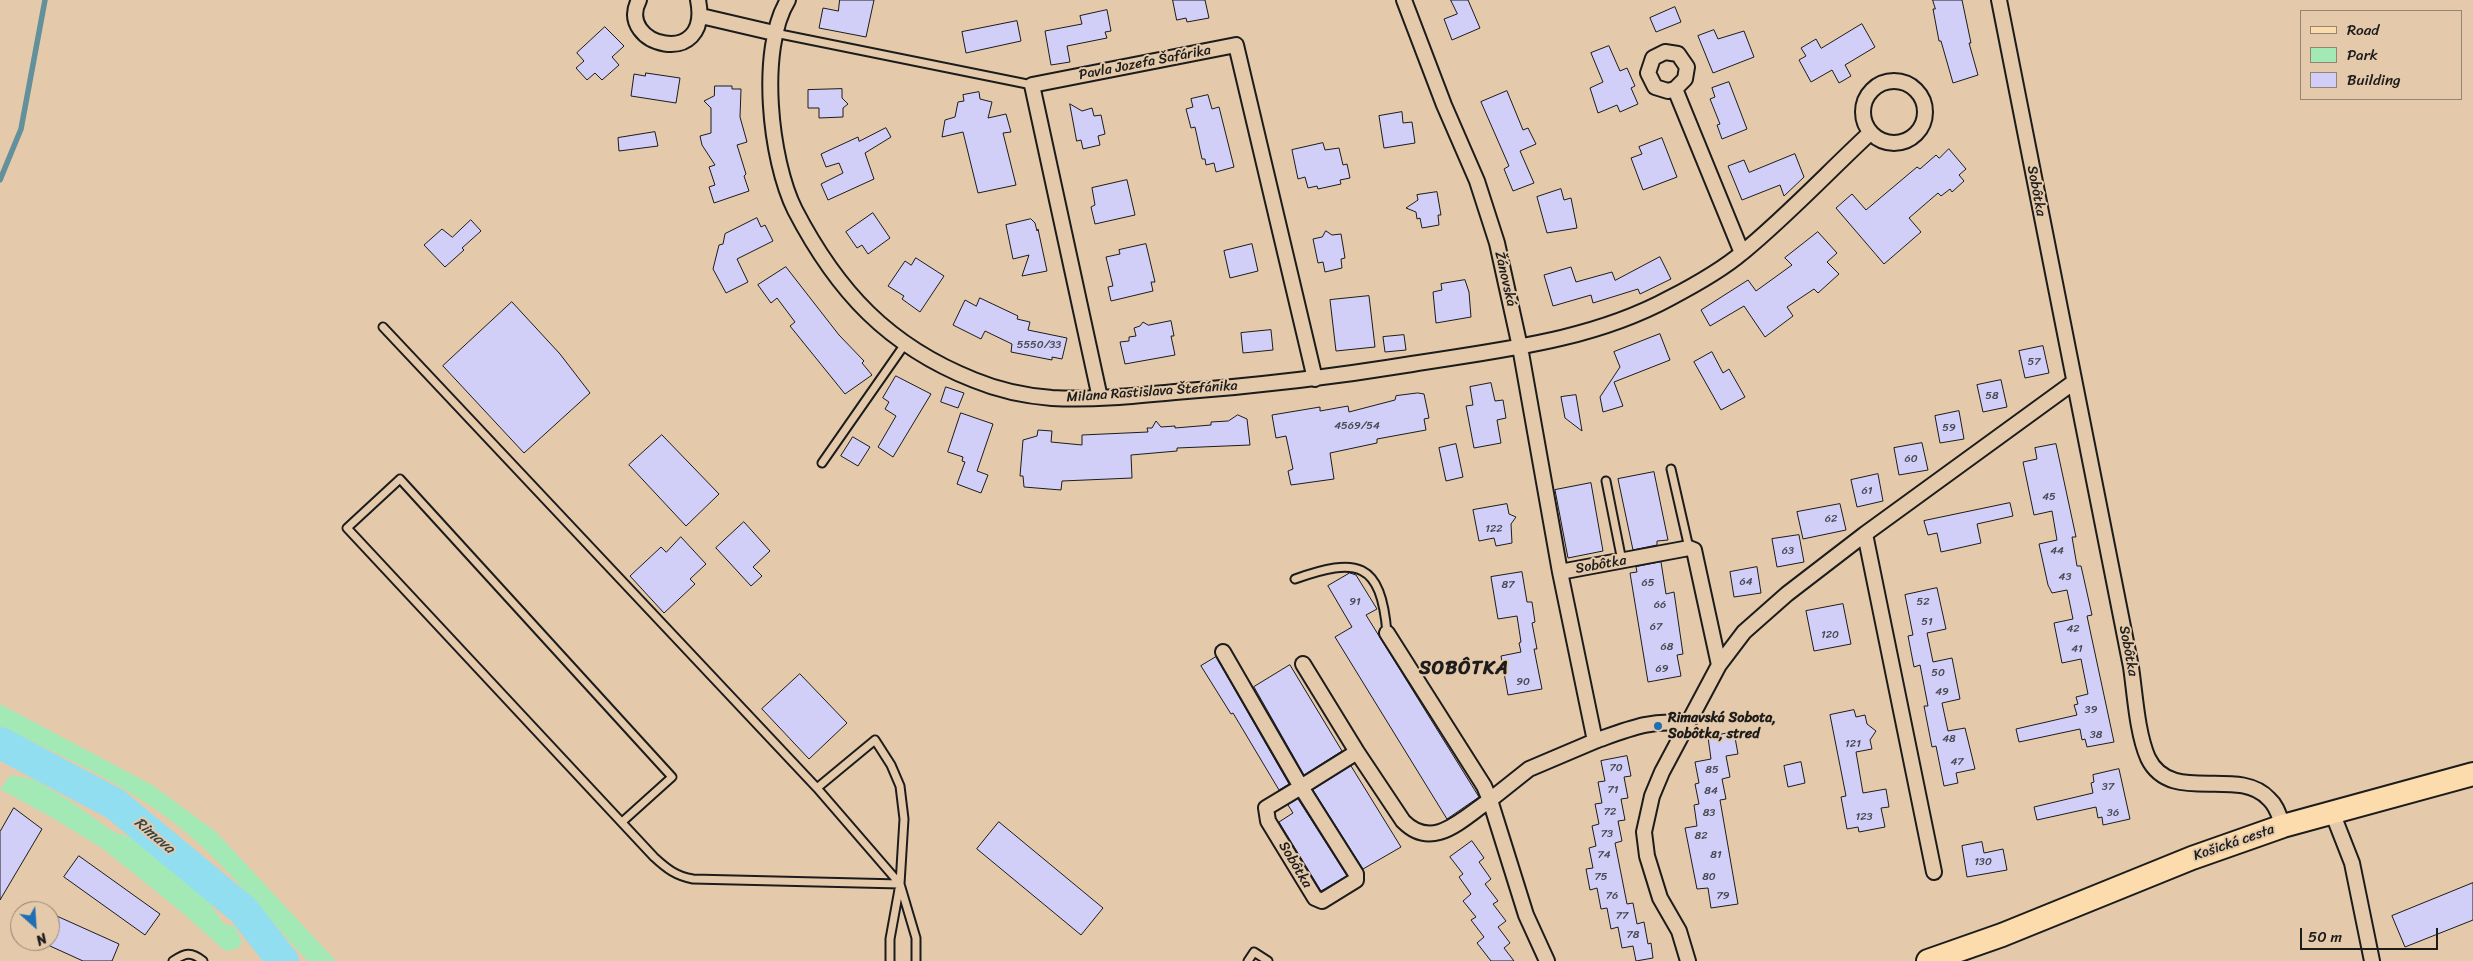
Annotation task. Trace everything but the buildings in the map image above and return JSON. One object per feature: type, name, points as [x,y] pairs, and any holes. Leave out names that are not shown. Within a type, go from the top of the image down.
[{"type":"main road","name":"Košická cesta","points":[[1928,961],[2002,935],[2133,880],[2283,826],[2473,774]]},
{"type":"main road","name":"Košická cesta","points":[[1954,961],[2002,935]]},
{"type":"street","points":[[639,0],[636,20],[642,32],[652,41],[666,45],[685,41],[696,29],[701,16],[698,0]]},
{"type":"street","name":"Milana Rastislava Štefánika","points":[[788,0],[774,33],[770,56],[772,121],[789,198],[816,249],[846,291],[873,319],[905,344],[941,366],[977,382],[1008,391],[1049,398],[1100,398],[1315,380],[1520,347],[1582,332],[1632,316],[1669,299],[1742,253],[1870,132]]},
{"type":"street","name":"Žánovská","points":[[1404,0],[1444,105],[1477,181],[1497,243],[1520,347],[1560,572]]},
{"type":"street","name":"Sobôtka","points":[[1999,0],[2131,667],[2143,743],[2148,758],[2163,775],[2176,781],[2234,785],[2256,790],[2269,798],[2276,808],[2283,826]]},
{"type":"street","points":[[701,16],[774,33]]},
{"type":"street","name":"Pavla Jozefa Šafárika","points":[[1032,85],[1236,45],[1315,380]]},
{"type":"street","points":[[1888,81],[1899,81],[1909,84],[1918,91],[1924,103],[1924,122],[1910,139],[1900,143],[1889,143],[1878,140],[1870,132],[1863,118],[1864,101],[1878,85],[1888,81]]},
{"type":"street","points":[[1032,85],[1100,398]]},
{"type":"street","points":[[1675,89],[1742,253]]},
{"type":"street","points":[[1688,961],[1679,931],[1660,898],[1647,856],[1644,832],[1655,788],[1686,724],[1719,665],[1744,632],[1787,594],[1865,534],[2074,382]]},
{"type":"street","points":[[1865,534],[1934,872]]},
{"type":"street","points":[[1689,548],[1694,550],[1719,665]]},
{"type":"street","name":"Sobôtka","points":[[1595,740],[1560,572],[1689,548]]},
{"type":"street","points":[[1387,633],[1484,786],[1526,915],[1547,961]]},
{"type":"street","name":"Sobôtka","points":[[1224,652],[1301,787],[1356,874],[1356,880],[1322,901],[1315,898],[1268,821],[1266,808],[1301,787],[1356,752]]},
{"type":"street","points":[[1303,664],[1356,752],[1403,821],[1412,831],[1421,834],[1439,834],[1490,800],[1529,769],[1595,740],[1650,722],[1668,721],[1686,724]]},
{"type":"street","points":[[2332,812],[2352,863],[2372,961]]},
{"type":"lane","points":[[774,33],[1032,85]]},
{"type":"lane","points":[[383,327],[816,788],[900,884],[916,938],[916,961]]},
{"type":"lane","points":[[822,463],[905,344]]},
{"type":"lane","points":[[1671,469],[1689,548]]},
{"type":"lane","points":[[622,822],[672,777],[400,479],[348,528],[622,822],[668,870],[682,876],[900,884]]},
{"type":"lane","points":[[1606,481],[1622,561]]},
{"type":"lane","points":[[1295,579],[1322,570],[1351,566],[1363,570],[1378,588],[1385,609],[1387,633]]},
{"type":"lane","points":[[816,788],[875,740],[891,765],[900,786],[904,819],[900,884],[890,939],[890,961]]},
{"type":"lane","points":[[1248,961],[1254,952],[1268,961]]},
{"type":"lane","points":[[173,961],[187,953],[195,954],[203,961]]},
{"type":"green space","points":[[0,704],[152,785],[216,832],[336,961],[308,961],[209,853],[153,807],[111,781],[0,726]]},
{"type":"green space","points":[[11,775],[35,780],[67,799],[114,832],[147,843],[170,862],[205,897],[224,924],[235,927],[242,943],[236,949],[225,951],[184,914],[102,848],[0,789]]},
{"type":"waterway","points":[[0,180],[21,129],[45,0]]},
{"type":"waterway","name":"Rimava","points":[[0,743],[115,804],[243,910],[283,961]]},
{"type":"place","name":"Rimavská Sobota, Sobôtka, stred","points":[[1658,726]]},
{"type":"district","name":"SOBÔTKA","points":[[1464,669]]}]
